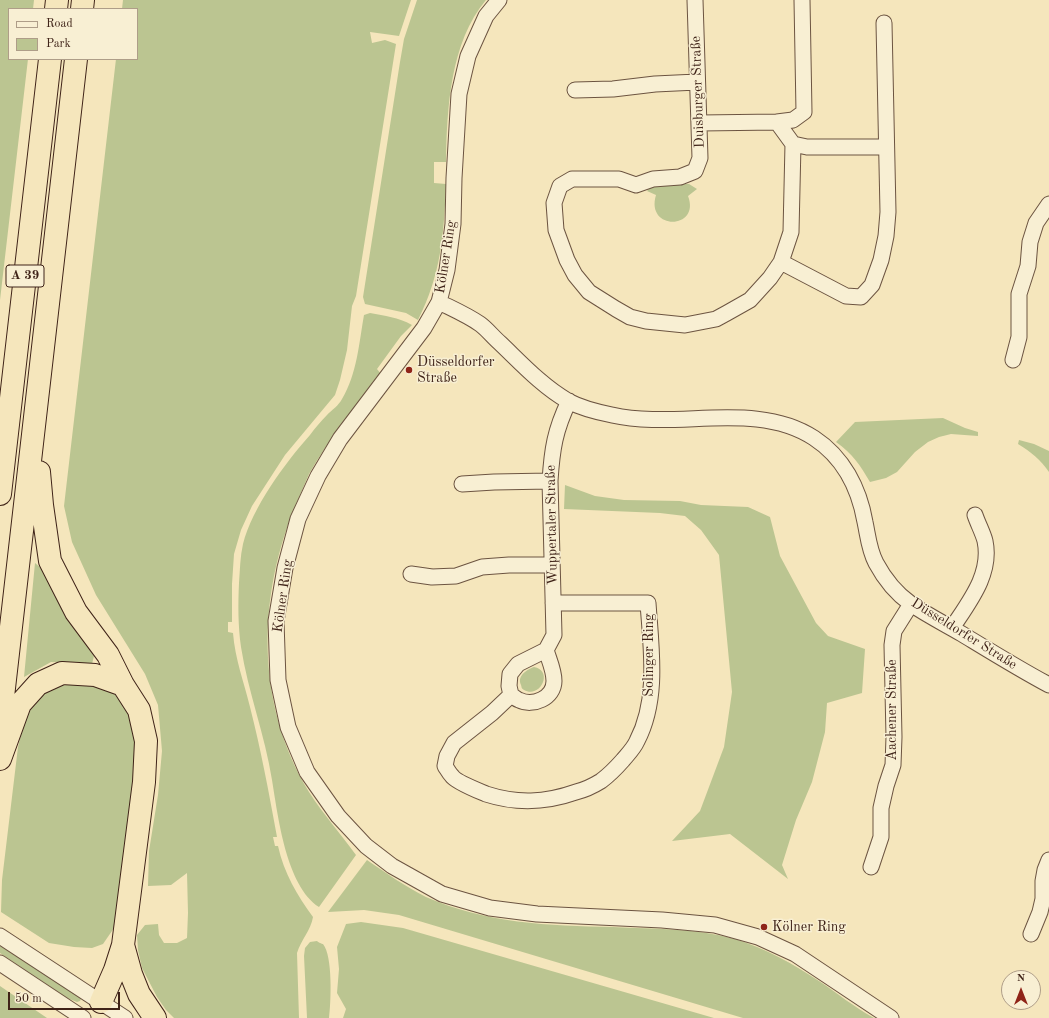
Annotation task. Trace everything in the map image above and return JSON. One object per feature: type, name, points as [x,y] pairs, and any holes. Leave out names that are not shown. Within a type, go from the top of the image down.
[{"type":"highway","name":"A 39","points":[[0,494],[50,60]]},
{"type":"highway","name":"A 39","points":[[0,723],[76,60]]},
{"type":"highway","points":[[35,423],[42,505],[50,561],[76,612],[108,655],[123,686],[139,710],[146,741],[144,782],[123,944],[115,970],[95,1010]]},
{"type":"highway","points":[[0,759],[20,704],[38,684],[62,672],[95,675],[123,686]]},
{"type":"highway","points":[[123,944],[131,974],[139,994],[155,1018]]},
{"type":"street","name":"Kölner Ring","points":[[498,0],[486,16],[468,56],[459,94],[454,171],[453,224],[447,270],[439,302],[424,328],[340,439],[318,476],[298,519],[285,568],[276,621],[278,680],[288,727],[307,772],[338,816],[366,846],[392,866],[442,894],[490,908],[537,914],[662,920],[715,925],[758,937],[794,954],[891,1018]]},
{"type":"street","name":"Duisburger Straße","points":[[695,0],[697,82],[700,123],[700,158],[695,171],[680,177],[653,179],[636,185],[619,179],[572,179],[560,186],[554,203],[556,230],[567,260],[575,275],[588,292],[630,317],[674,325],[685,325],[716,319],[727,314],[750,300],[770,278],[781,262]]},
{"type":"street","points":[[700,123],[777,122],[793,120],[804,112],[802,0]]},
{"type":"street","points":[[777,122],[793,144],[791,232],[781,262],[846,296],[860,297],[872,284],[881,260],[886,236],[888,212],[884,24]]},
{"type":"street","points":[[574,90],[613,89],[655,84],[697,82]]},
{"type":"street","points":[[793,144],[807,147],[886,147]]},
{"type":"street","points":[[1013,360],[1019,337],[1019,294],[1028,266],[1030,242],[1036,223],[1049,204]]},
{"type":"street","name":"Düsseldorfer Straße","points":[[439,302],[464,314],[481,325],[549,388],[569,402],[589,410],[637,420],[728,418],[758,419],[791,426],[814,438],[832,452],[849,474],[861,502],[870,546],[875,562],[888,582],[911,604],[1021,670],[1049,684]]},
{"type":"street","name":"Wuppertaler Straße","points":[[546,650],[554,635],[550,481],[552,455],[557,430],[569,402]]},
{"type":"street","points":[[462,484],[550,481]]},
{"type":"street","points":[[952,628],[978,587],[985,564],[985,542],[975,515]]},
{"type":"street","points":[[411,574],[432,577],[456,576],[482,567],[509,565],[552,565]]},
{"type":"street","name":"Solinger Ring","points":[[511,695],[492,713],[454,743],[447,756],[445,766],[452,777],[478,791],[500,798],[531,802],[558,798],[584,790],[600,782],[616,768],[637,741],[646,717],[651,696],[651,651],[648,603],[553,603]]},
{"type":"street","name":"Aachener Straße","points":[[871,867],[881,837],[881,808],[893,764],[894,737],[892,645],[894,631],[911,604]]},
{"type":"street","points":[[546,650],[553,670],[554,682],[551,692],[542,700],[531,702],[519,701],[511,695],[509,686],[510,674],[518,664],[546,650]]},
{"type":"street","points":[[1030,934],[1044,899],[1044,870],[1049,860]]},
{"type":"street","points":[[0,936],[95,1010],[125,1018]]},
{"type":"street","points":[[0,963],[83,1018]]},
{"type":"green space","points":[[0,0],[34,0],[33,8],[8,8],[8,60],[28,60],[0,300]]},
{"type":"green space","points":[[123,0],[411,0],[399,36],[370,32],[372,43],[385,40],[396,44],[356,296],[352,306],[347,350],[340,380],[335,395],[285,455],[252,506],[241,530],[234,554],[232,622],[228,622],[228,632],[233,633],[238,661],[258,739],[277,837],[273,837],[275,846],[278,846],[292,883],[313,917],[297,953],[299,1018],[174,1018],[157,997],[142,968],[138,950],[137,935],[145,925],[158,924],[159,935],[164,943],[177,943],[187,938],[187,873],[171,885],[148,886],[149,851],[158,795],[162,751],[158,705],[145,674],[96,595],[72,542],[64,506],[116,60],[138,60],[138,8],[122,8]]},
{"type":"green space","points":[[417,0],[486,0],[474,17],[458,56],[450,98],[446,162],[434,162],[434,183],[446,184],[444,220],[440,254],[432,287],[418,320],[406,313],[365,304],[363,297],[404,39]]},
{"type":"green space","points":[[658,184],[689,184],[697,189],[688,196],[690,207],[687,215],[681,220],[673,222],[665,220],[658,215],[655,207],[656,195],[647,191],[651,186]]},
{"type":"green space","points":[[370,313],[397,318],[412,325],[401,336],[377,369],[381,374],[334,435],[309,474],[284,538],[274,574],[269,611],[268,648],[271,686],[279,722],[291,758],[314,800],[356,855],[319,907],[308,897],[299,883],[291,867],[285,849],[269,763],[241,647],[238,607],[240,564],[247,530],[270,486],[316,427],[342,399],[351,379],[357,358],[364,315]]},
{"type":"green space","points":[[943,418],[978,432],[978,436],[951,434],[939,437],[928,442],[915,452],[897,472],[886,478],[870,482],[856,460],[836,442],[855,422]]},
{"type":"green space","points":[[1019,440],[1034,444],[1049,451],[1049,472],[1035,456],[1018,444]]},
{"type":"green space","points":[[565,485],[595,496],[624,500],[680,501],[701,505],[748,507],[770,517],[780,556],[816,623],[828,636],[865,649],[862,693],[827,703],[825,732],[812,782],[796,820],[782,865],[788,879],[730,834],[672,841],[700,811],[724,747],[732,692],[719,555],[701,530],[685,516],[660,513],[564,509]]},
{"type":"green space","points":[[35,563],[41,568],[63,611],[94,656],[92,664],[51,662],[24,677]]},
{"type":"green space","points":[[534,667],[540,670],[544,678],[539,688],[530,692],[522,688],[520,679],[525,672]]},
{"type":"green space","points":[[71,681],[94,683],[116,695],[130,713],[136,735],[135,769],[122,903],[114,928],[103,944],[92,948],[49,943],[1,912],[2,880],[18,747],[23,726],[29,708],[47,690]]},
{"type":"green space","points":[[367,860],[426,897],[448,906],[494,918],[565,926],[690,931],[720,935],[735,939],[757,947],[789,963],[874,1018],[743,1018],[399,915],[364,910],[328,912]]},
{"type":"green space","points":[[361,922],[403,928],[714,1018],[343,1018],[346,1009],[337,993],[339,969],[337,947],[346,924]]},
{"type":"green space","points":[[317,941],[323,944],[326,950],[330,969],[331,991],[329,1018],[307,1018],[304,956],[305,948],[310,942]]},
{"type":"green space","points":[[0,946],[79,997],[81,999],[80,1001],[77,1002],[67,998],[0,953]]},
{"type":"green space","points":[[0,986],[47,1018],[0,1018]]},
{"type":"place","name":"Düsseldorfer Straße","points":[[409,370]]},
{"type":"place","name":"Kölner Ring","points":[[764,927]]}]
